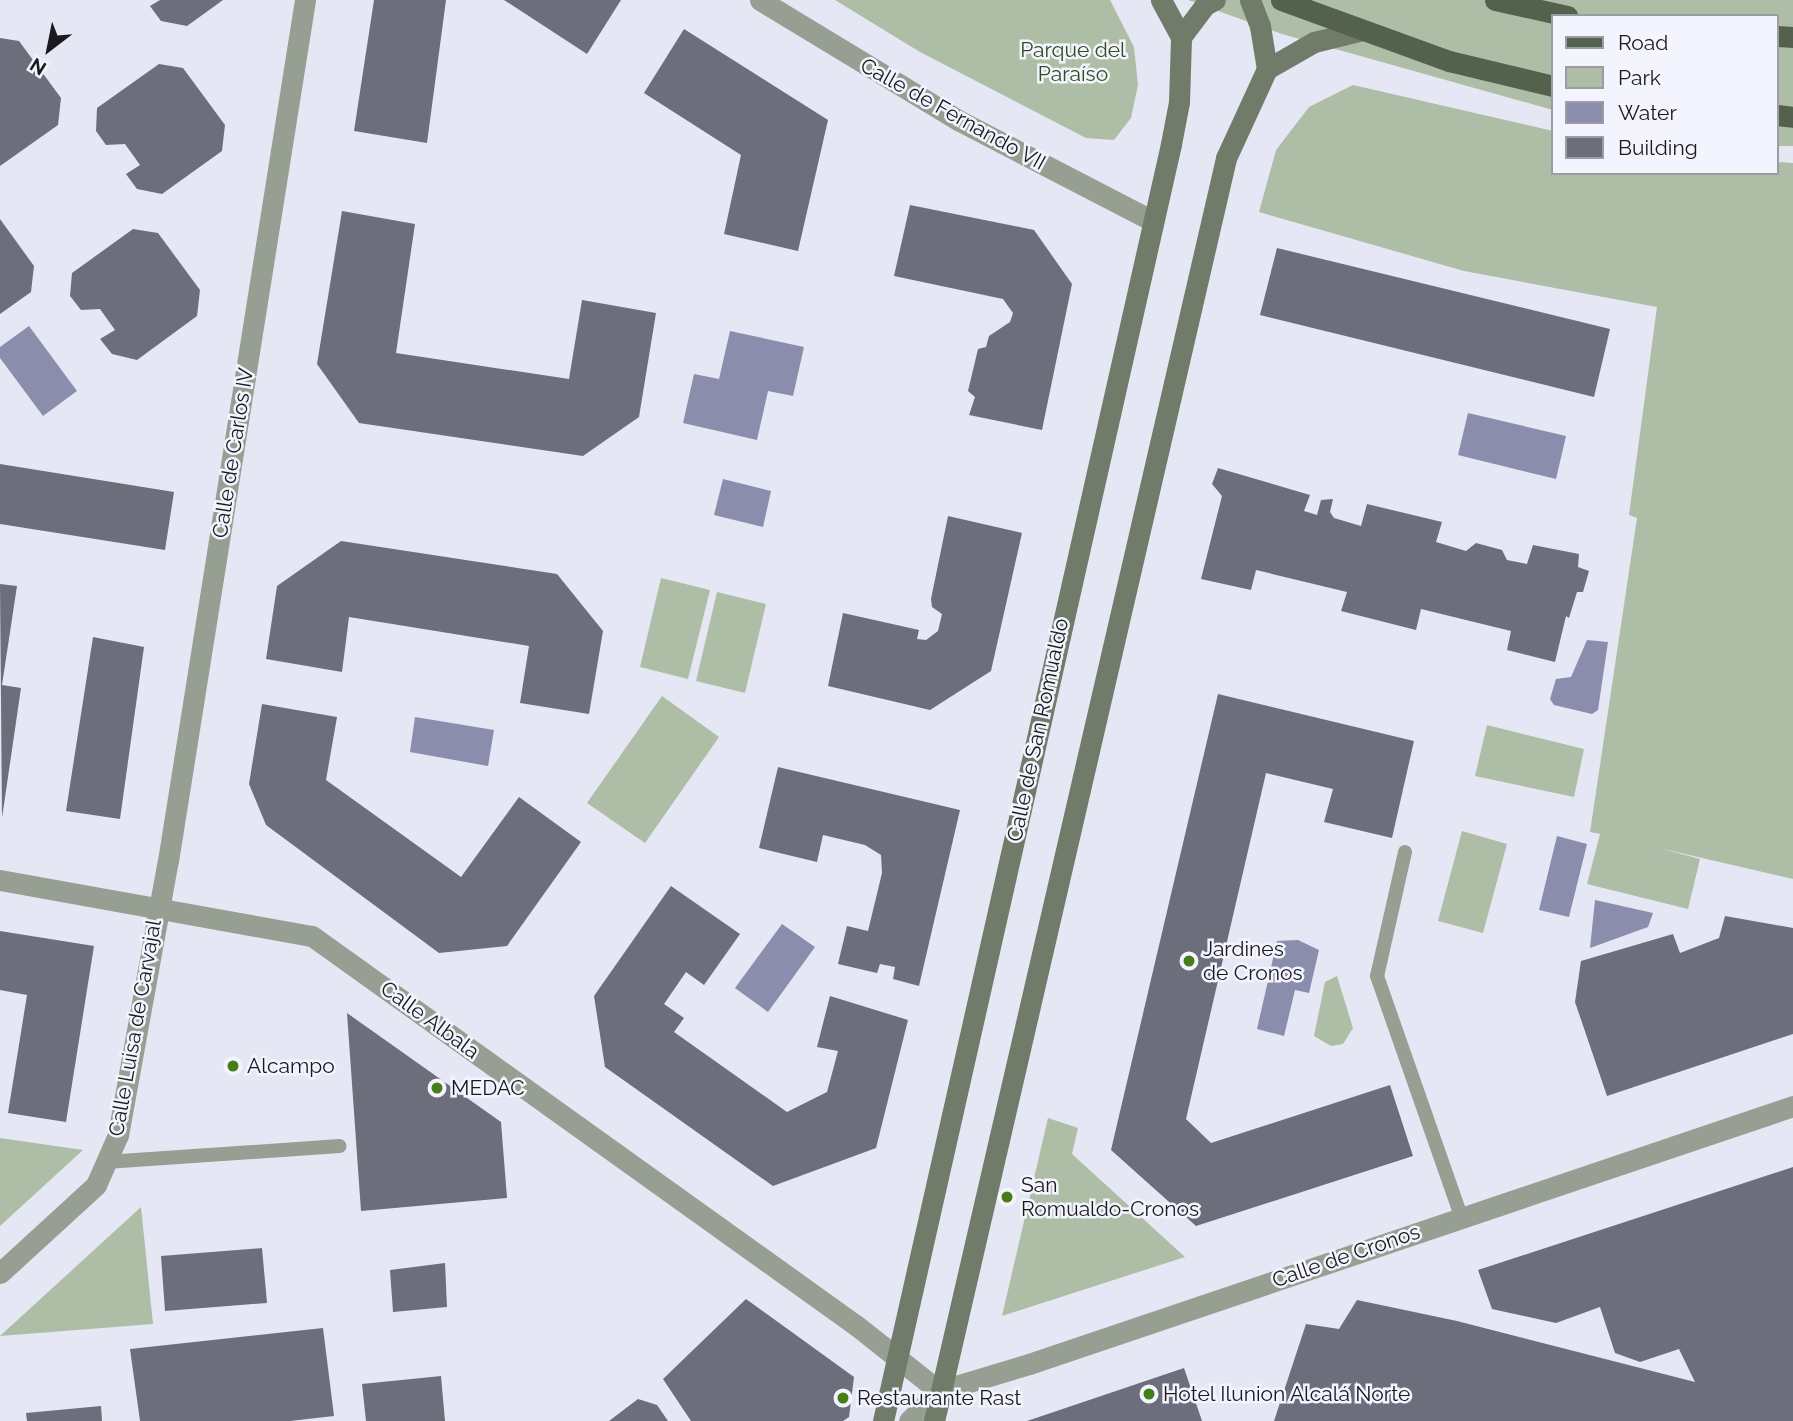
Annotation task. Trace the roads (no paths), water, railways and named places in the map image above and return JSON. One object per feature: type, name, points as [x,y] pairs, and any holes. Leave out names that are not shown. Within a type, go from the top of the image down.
[{"type":"main road","points":[[1161,0],[1181,37],[1205,5],[1215,0]]},
{"type":"main road","points":[[934,1421],[1226,158],[1267,69],[1260,26],[1250,0]]},
{"type":"main road","points":[[1282,0],[1359,31],[1448,61],[1552,86]]},
{"type":"main road","points":[[1495,0],[1558,14]]},
{"type":"main road","points":[[1267,69],[1314,42],[1359,31]]},
{"type":"main road","name":"Calle de San Romualdo","points":[[883,1421],[900,1358],[1179,102],[1181,37]]},
{"type":"street","name":"Calle de Carlos IV","points":[[157,905],[305,0]]},
{"type":"street","name":"Calle de Fernando VII","points":[[760,0],[958,120],[1152,220]]},
{"type":"street","name":"Calle Albala","points":[[0,880],[157,905],[312,936],[900,1358],[939,1391]]},
{"type":"street","name":"Calle Luisa de Carvajal","points":[[0,1273],[96,1185],[118,1135],[157,905]]},
{"type":"street","name":"Calle de Cronos","points":[[909,1421],[939,1391],[1029,1364],[1793,1106]]},
{"type":"lane","points":[[1405,852],[1377,976],[1461,1216]]},
{"type":"lane","points":[[106,1162],[339,1146]]},
{"type":"water","points":[[29,326],[77,391],[43,416],[0,358],[0,347]]},
{"type":"water","points":[[730,331],[804,347],[793,396],[768,391],[757,440],[683,423],[694,374],[719,379]]},
{"type":"water","points":[[1468,413],[1566,436],[1556,479],[1458,455]]},
{"type":"water","points":[[723,479],[771,491],[763,527],[714,515]]},
{"type":"water","points":[[1587,640],[1608,642],[1598,710],[1592,714],[1554,705],[1550,699],[1556,679],[1571,677]]},
{"type":"water","points":[[415,717],[494,730],[488,766],[410,752]]},
{"type":"water","points":[[1557,836],[1587,844],[1569,917],[1539,910]]},
{"type":"water","points":[[1595,900],[1653,913],[1648,927],[1590,948]]},
{"type":"water","points":[[782,924],[815,947],[768,1012],[735,988]]},
{"type":"water","points":[[1298,940],[1319,950],[1309,993],[1295,990],[1284,1036],[1257,1029],[1277,941]]},
{"type":"place","name":"Jardines de Cronos","points":[[1189,961]]},
{"type":"place","name":"Alcampo","points":[[233,1066]]},
{"type":"place","name":"MEDAC","points":[[437,1088]]},
{"type":"place","name":"San Romualdo-Cronos","points":[[1007,1197]]},
{"type":"place","name":"Hotel Ilunion Alcalá Norte","points":[[1149,1394]]},
{"type":"place","name":"Restaurante Rast","points":[[843,1398]]},
{"type":"park label","name":"Parque del Paraíso","points":[[1073,62]]}]
